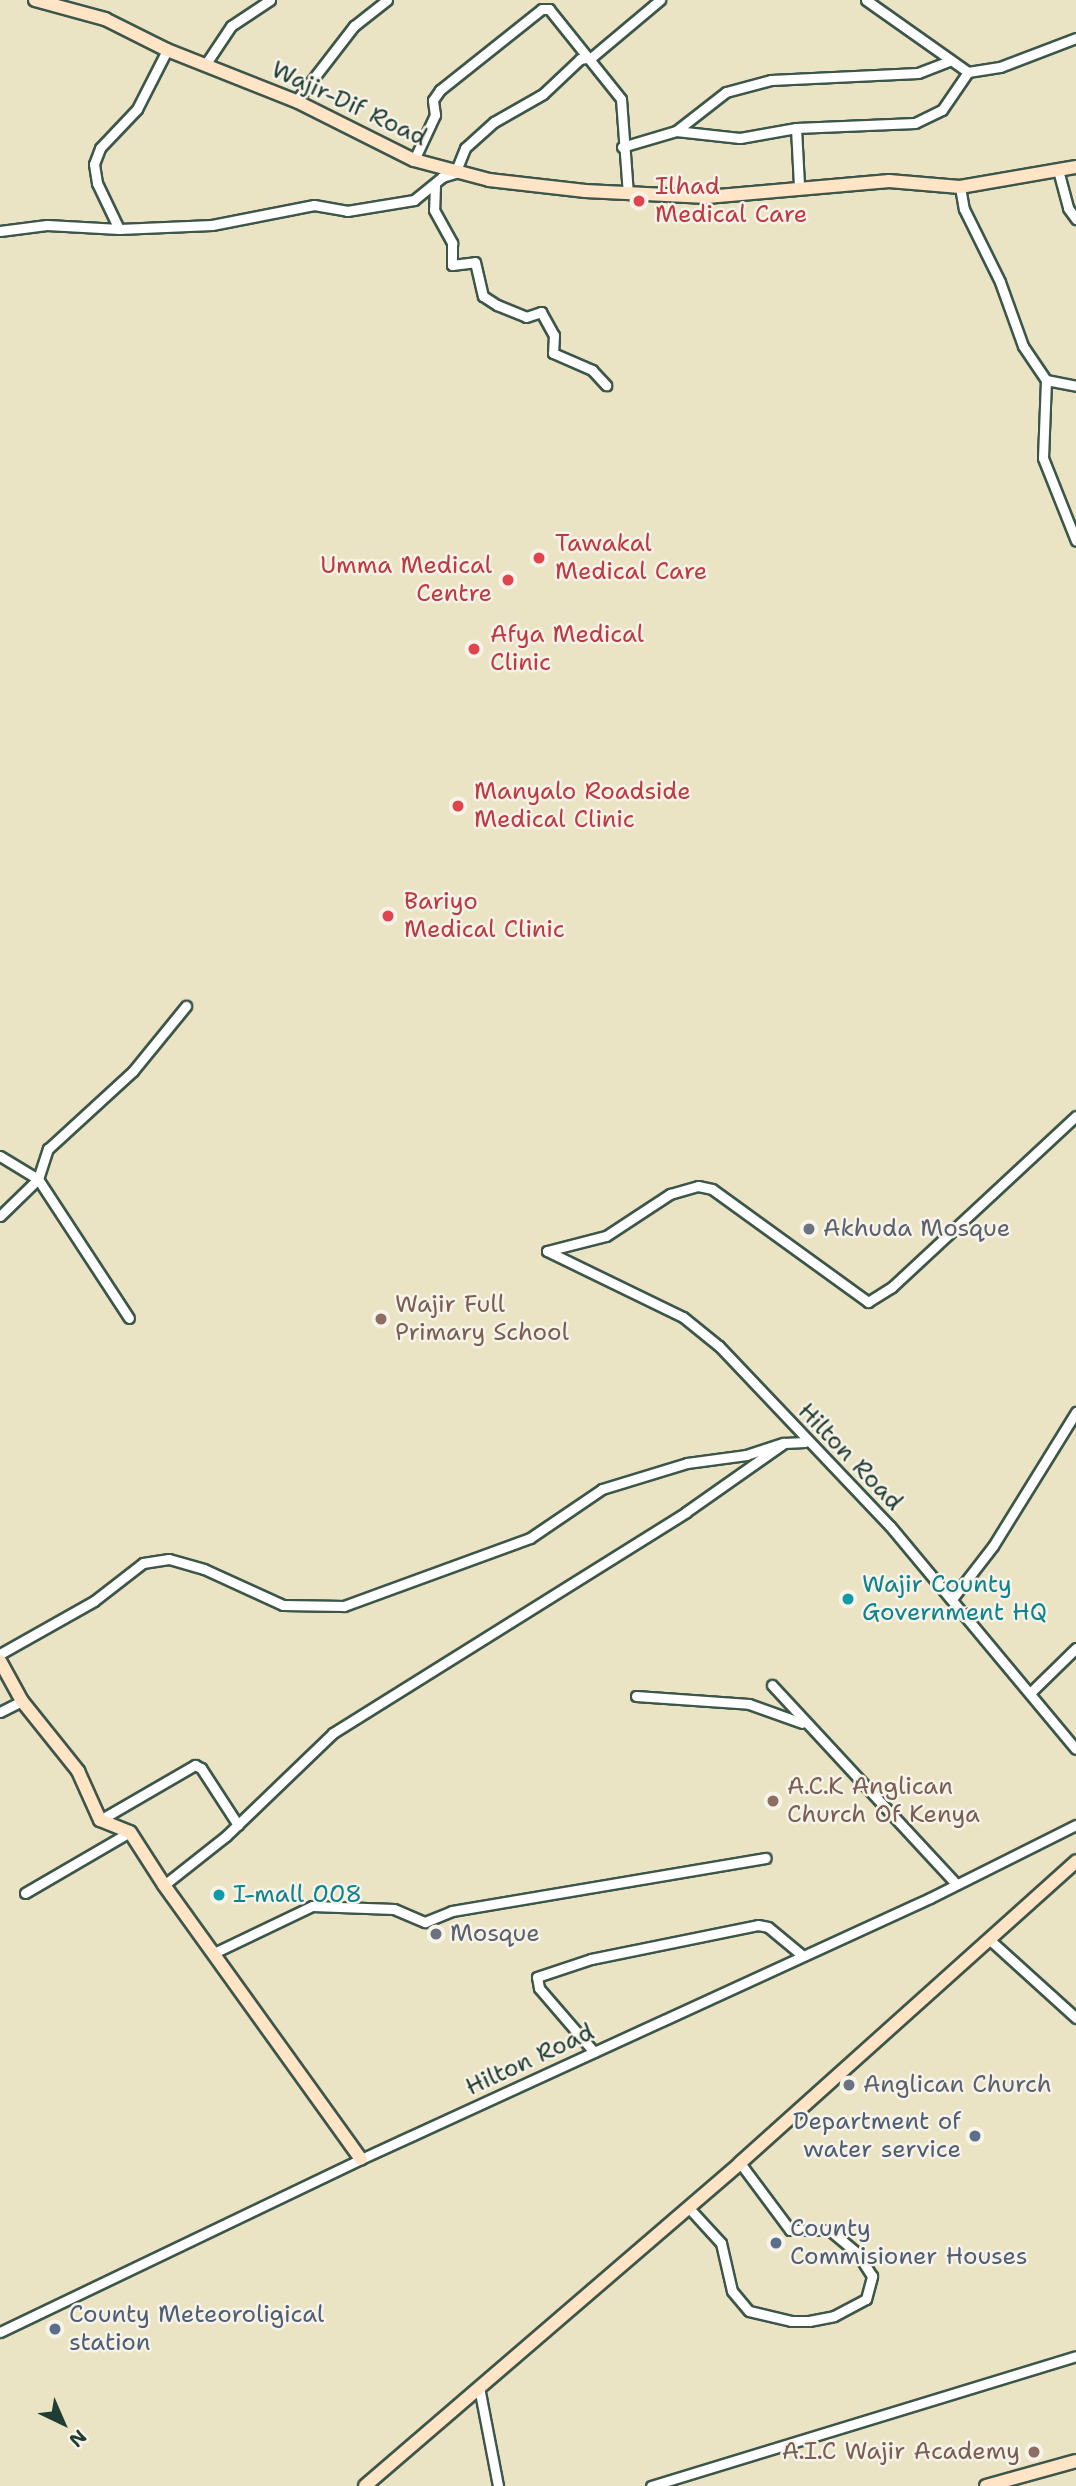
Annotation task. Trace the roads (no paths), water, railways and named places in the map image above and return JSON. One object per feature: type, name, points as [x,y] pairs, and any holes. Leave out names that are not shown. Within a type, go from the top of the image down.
[{"type":"street","name":"Wajir-Dif Road","points":[[35,0],[105,19],[167,50],[207,62],[296,101],[414,160],[455,173],[526,186],[707,197],[799,186],[889,181],[960,187],[1076,167]]},
{"type":"street","points":[[207,62],[231,26],[270,0]]},
{"type":"street","points":[[296,101],[354,26],[387,0]]},
{"type":"street","points":[[0,231],[47,225],[119,229],[212,225],[314,205],[347,211],[414,201],[455,173],[465,148],[494,122],[543,94],[580,59],[592,57],[660,0]]},
{"type":"street","points":[[866,0],[968,72],[1000,68],[1076,38]]},
{"type":"street","points":[[414,160],[435,115],[433,100],[440,90],[542,9],[549,9],[592,57],[621,99],[622,147],[628,194]]},
{"type":"street","points":[[119,229],[97,183],[94,164],[107,139],[137,108],[167,50]]},
{"type":"street","points":[[622,147],[676,131],[726,92],[771,80],[918,74],[949,61]]},
{"type":"street","points":[[676,131],[740,138],[796,128],[915,123],[932,118],[968,72]]},
{"type":"street","points":[[796,128],[799,186]]},
{"type":"street","points":[[1058,170],[1068,208],[1076,219]]},
{"type":"street","points":[[435,185],[434,210],[452,243],[452,265],[475,262],[482,296],[498,305],[526,317],[541,312],[554,335],[553,353],[592,370],[607,385]]},
{"type":"street","points":[[960,187],[964,209],[1000,282],[1023,346],[1046,380],[1043,458],[1076,541]]},
{"type":"street","points":[[1046,380],[1076,386]]},
{"type":"street","points":[[0,1216],[38,1178],[48,1149],[133,1070],[186,1006]]},
{"type":"street","name":"Hilton Road","points":[[1076,1116],[892,1287],[868,1302],[712,1189],[698,1186],[670,1194],[606,1236],[547,1251],[683,1317],[719,1346],[805,1442],[890,1526],[1076,1749]]},
{"type":"street","points":[[0,1156],[38,1178],[129,1318]]},
{"type":"street","points":[[952,1599],[993,1545],[1076,1412]]},
{"type":"street","points":[[0,1654],[94,1601],[143,1563],[169,1559],[204,1569],[283,1605],[344,1606],[530,1538],[602,1489],[687,1463],[746,1455],[783,1443],[805,1442]]},
{"type":"street","points":[[164,1885],[238,1825],[333,1733],[686,1512],[783,1443]]},
{"type":"street","points":[[1031,1692],[1076,1648]]},
{"type":"street","points":[[0,1661],[22,1701],[78,1770],[100,1821],[131,1832],[164,1885],[216,1952],[361,2159]]},
{"type":"street","points":[[772,1685],[956,1884]]},
{"type":"street","points":[[636,1696],[749,1704],[792,1717],[812,1730]]},
{"type":"street","points":[[0,1712],[22,1701]]},
{"type":"street","points":[[100,1821],[195,1765],[201,1768],[238,1825]]},
{"type":"street","name":"Hilton Road","points":[[1,2330],[361,2159],[803,1956],[1076,1825]]},
{"type":"street","points":[[25,1893],[131,1832]]},
{"type":"street","points":[[216,1952],[312,1906],[394,1909],[425,1922],[452,1911],[766,1858]]},
{"type":"street","points":[[365,2486],[740,2163],[1074,1866]]},
{"type":"street","points":[[594,2052],[539,1988],[537,1977],[617,1954],[758,1925],[768,1927],[803,1956]]},
{"type":"street","points":[[990,1940],[1076,2018]]},
{"type":"street","points":[[688,2207],[721,2243],[732,2291],[749,2311],[791,2321],[809,2320],[834,2316],[866,2299],[872,2276],[858,2253],[830,2230],[789,2230],[740,2163]]},
{"type":"street","points":[[651,2486],[1076,2356]]},
{"type":"street","points":[[479,2388],[498,2486]]},
{"type":"street","points":[[986,2486],[1076,2461]]},
{"type":"place","name":"Ilhad Medical Care","points":[[639,201]]},
{"type":"place","name":"Tawakal Medical Care","points":[[539,558]]},
{"type":"place","name":"Umma Medical Centre","points":[[508,580]]},
{"type":"place","name":"Afya Medical Clinic","points":[[474,649]]},
{"type":"place","name":"Manyalo Roadside Medical Clinic","points":[[458,806]]},
{"type":"place","name":"Bariyo Medical Clinic","points":[[388,916]]},
{"type":"place","name":"Akhuda Mosque","points":[[809,1229]]},
{"type":"place","name":"Wajir Full Primary School","points":[[381,1319]]},
{"type":"place","name":"Wajir County Government HQ","points":[[848,1599]]},
{"type":"place","name":"A.C.K Anglican Church Of Kenya","points":[[773,1801]]},
{"type":"place","name":"I-mall 008","points":[[219,1895]]},
{"type":"place","name":"Mosque","points":[[436,1934]]},
{"type":"place","name":"Anglican Church","points":[[849,2085]]},
{"type":"place","name":"Department of water service","points":[[975,2136]]},
{"type":"place","name":"County Commisioner Houses","points":[[776,2243]]},
{"type":"place","name":"County Meteoroligical station","points":[[55,2329]]},
{"type":"place","name":"A.I.C Wajir Academy","points":[[1034,2452]]}]
